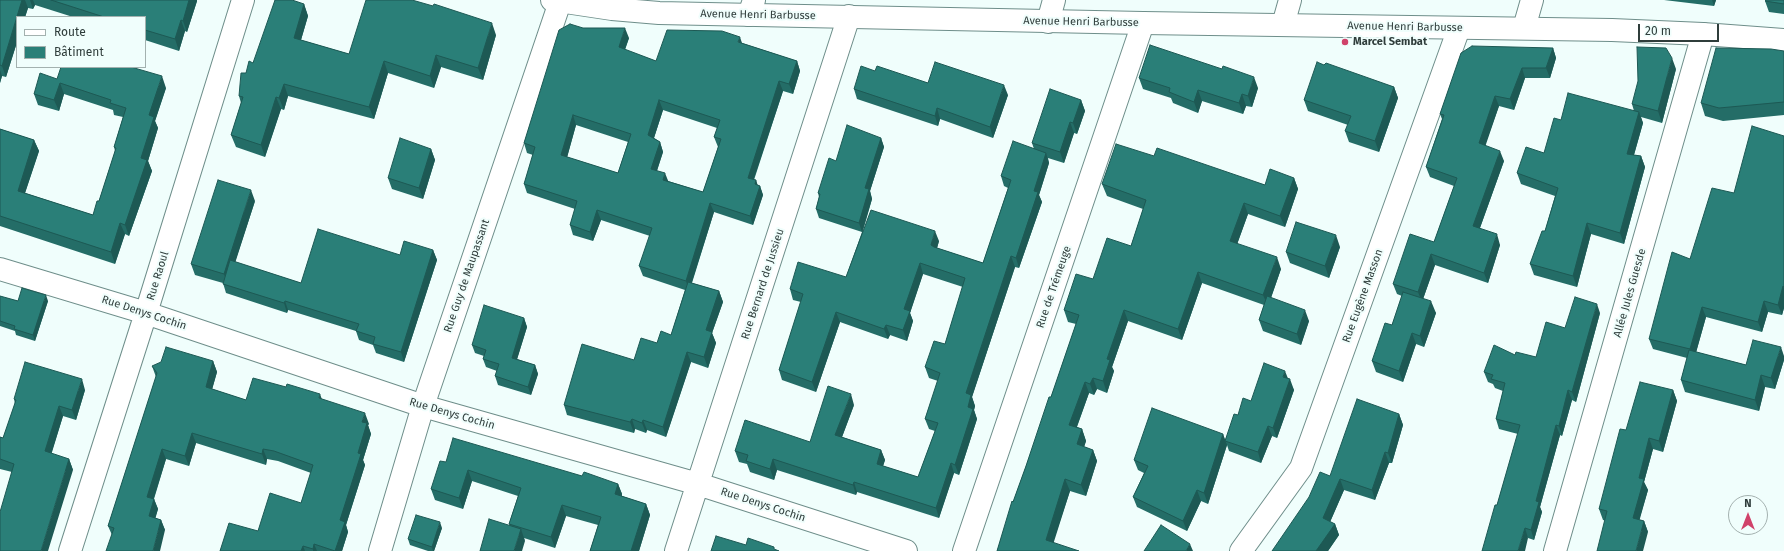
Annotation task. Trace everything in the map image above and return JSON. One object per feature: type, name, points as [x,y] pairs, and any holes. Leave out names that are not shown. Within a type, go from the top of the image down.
[{"type":"street","name":"Rue Raoul","points":[[70,551],[146,313],[243,0]]},
{"type":"street","points":[[1048,22],[1054,0]]},
{"type":"street","points":[[1283,25],[1290,0]]},
{"type":"street","points":[[1524,28],[1532,0]]},
{"type":"street","name":"Avenue Henri Barbusse","points":[[556,1],[612,9],[659,13],[751,7],[849,16],[1048,22],[1612,30],[1704,34],[1784,40]]},
{"type":"street","name":"Rue Guy de Maupassant","points":[[380,551],[423,406],[556,1]]},
{"type":"street","name":"Rue Bernard de Jussieu","points":[[676,551],[849,16]]},
{"type":"street","name":"Rue de Trémeuge","points":[[964,551],[1143,23]]},
{"type":"street","name":"Rue Eugène Masson","points":[[1241,551],[1301,468],[1459,28]]},
{"type":"street","name":"Allée Jules Guesde","points":[[1556,551],[1704,34]]},
{"type":"street","name":"Rue Denys Cochin","points":[[0,269],[146,313],[423,406],[698,484],[906,551]]},
{"type":"building","points":[[0,0],[22,0],[2,66],[0,65]]},
{"type":"building","points":[[51,0],[189,0],[183,21],[181,20],[175,39],[146,30],[146,16],[101,16]]},
{"type":"building","points":[[275,0],[292,0],[304,4],[294,38],[349,54],[366,0],[412,0],[433,6],[434,4],[492,23],[478,68],[436,55],[430,76],[384,61],[369,107],[284,84],[279,98],[276,97],[261,145],[231,135],[243,97],[239,96],[241,73],[246,73],[249,61],[253,63]]},
{"type":"building","points":[[1784,0],[1784,4],[1765,1]]},
{"type":"building","points":[[570,24],[583,28],[625,28],[619,47],[656,61],[667,30],[722,31],[740,37],[738,42],[797,61],[789,84],[779,81],[748,178],[756,180],[755,184],[760,186],[750,216],[710,203],[686,281],[639,266],[652,228],[597,210],[590,232],[570,225],[577,201],[524,184],[535,147],[524,143],[559,30]],"holes":[[[659,100],[720,120],[714,137],[721,139],[703,192],[663,180],[665,173],[651,169],[660,142],[648,135]],[[573,115],[631,134],[618,173],[561,155]]]},
{"type":"building","points":[[1150,45],[1222,69],[1223,66],[1254,77],[1248,96],[1242,94],[1239,103],[1198,90],[1194,102],[1169,92],[1170,88],[1139,78]]},
{"type":"building","points":[[1472,46],[1553,48],[1546,68],[1522,68],[1510,99],[1495,96],[1479,143],[1500,151],[1473,226],[1497,234],[1484,273],[1431,254],[1418,292],[1393,284],[1410,234],[1434,242],[1457,178],[1426,167],[1444,115],[1440,114],[1461,53]]},
{"type":"building","points":[[1637,47],[1666,48],[1672,58],[1658,111],[1632,104],[1638,81]]},
{"type":"building","points":[[1716,48],[1771,49],[1784,51],[1784,102],[1719,108],[1701,103]]},
{"type":"building","points":[[935,62],[1004,85],[990,127],[937,108],[935,116],[854,89],[861,66],[875,71],[877,66],[928,83]]},
{"type":"building","points":[[1317,62],[1324,65],[1326,63],[1394,87],[1375,141],[1345,131],[1351,116],[1304,100]]},
{"type":"building","points":[[61,68],[134,68],[162,76],[149,115],[154,117],[141,158],[147,160],[125,225],[120,223],[111,252],[0,216],[0,129],[34,140],[18,191],[93,215],[97,201],[99,201],[116,148],[114,147],[126,108],[110,103],[111,100],[60,83],[54,100],[34,94],[40,73],[57,79]]},
{"type":"building","points":[[1050,89],[1081,100],[1073,123],[1070,122],[1060,152],[1032,143]]},
{"type":"building","points":[[1568,93],[1639,112],[1627,154],[1641,156],[1620,233],[1587,223],[1573,276],[1530,264],[1542,231],[1545,231],[1558,188],[1517,173],[1526,147],[1544,153],[1554,118],[1561,120]]},
{"type":"building","points":[[847,125],[881,138],[865,188],[869,189],[859,223],[816,209],[820,194],[818,193],[829,158],[836,161]]},
{"type":"building","points":[[1752,126],[1784,136],[1784,287],[1783,286],[1778,305],[1764,301],[1758,322],[1702,307],[1690,349],[1649,339],[1672,252],[1690,259],[1712,188],[1734,193]]},
{"type":"building","points":[[400,138],[431,149],[419,188],[388,178]]},
{"type":"building","points":[[1013,141],[1046,153],[1034,191],[1038,192],[1016,258],[1011,256],[966,393],[971,395],[968,407],[973,409],[955,465],[951,463],[936,508],[854,482],[853,485],[773,459],[770,469],[746,461],[748,455],[735,451],[745,420],[810,442],[828,386],[851,394],[835,435],[881,450],[877,464],[918,477],[938,423],[925,419],[940,373],[925,367],[934,341],[945,344],[965,278],[920,263],[904,309],[910,311],[903,330],[886,325],[884,329],[836,312],[812,382],[779,370],[803,294],[790,289],[798,262],[846,277],[871,210],[935,231],[931,245],[934,247],[983,263],[1011,180],[1001,176]]},
{"type":"building","points":[[1116,144],[1154,156],[1157,148],[1265,185],[1270,169],[1294,178],[1280,216],[1244,203],[1230,241],[1277,257],[1263,295],[1198,272],[1178,329],[1124,310],[1107,359],[1110,360],[1103,381],[1093,378],[1090,384],[1085,382],[1069,425],[1082,429],[1077,444],[1093,450],[1081,485],[1065,479],[1046,540],[1079,551],[997,551],[1012,501],[1013,502],[1026,466],[1049,397],[1051,397],[1079,315],[1064,310],[1076,274],[1093,279],[1107,238],[1131,246],[1146,200],[1102,184]]},
{"type":"building","points":[[218,180],[251,190],[224,274],[191,264]]},
{"type":"building","points":[[1296,222],[1336,235],[1325,266],[1286,252]]},
{"type":"building","points":[[318,229],[400,255],[404,241],[433,250],[401,352],[373,344],[375,337],[356,331],[359,324],[223,284],[230,260],[301,283]]},
{"type":"building","points":[[688,282],[719,291],[706,330],[712,332],[704,357],[687,352],[663,427],[643,420],[642,423],[632,419],[630,422],[564,405],[582,344],[634,360],[641,338],[657,343],[661,331],[671,335]]},
{"type":"building","points":[[22,288],[46,295],[33,335],[14,329],[15,326],[0,321],[0,296],[18,301]]},
{"type":"building","points":[[1403,292],[1431,301],[1420,336],[1412,333],[1399,371],[1372,361],[1385,323],[1392,325]]},
{"type":"building","points":[[1267,296],[1305,310],[1297,334],[1259,320]]},
{"type":"building","points":[[1575,297],[1597,304],[1572,392],[1568,390],[1559,426],[1556,425],[1536,501],[1539,502],[1531,530],[1525,528],[1518,551],[1482,551],[1520,425],[1496,419],[1505,383],[1491,379],[1493,375],[1484,372],[1494,345],[1515,355],[1516,352],[1536,357],[1546,322],[1565,328]]},
{"type":"building","points":[[484,305],[524,318],[512,358],[535,365],[528,387],[495,376],[499,364],[483,359],[486,350],[472,345]]},
{"type":"building","points":[[1753,340],[1781,347],[1771,378],[1761,375],[1755,400],[1681,380],[1689,350],[1746,365]]},
{"type":"building","points":[[166,347],[213,361],[206,387],[246,400],[253,378],[286,387],[287,384],[320,394],[319,398],[365,413],[362,422],[367,423],[358,453],[361,454],[340,520],[345,522],[335,551],[314,544],[313,549],[303,546],[301,551],[220,551],[229,523],[258,531],[270,493],[301,503],[313,465],[274,451],[263,449],[262,454],[192,433],[185,456],[162,449],[147,497],[154,499],[149,516],[161,520],[153,551],[106,551],[114,528],[108,526],[157,373],[152,366],[161,362]]},
{"type":"building","points":[[25,362],[82,379],[72,410],[59,406],[45,451],[69,459],[41,551],[0,551],[0,512],[14,464],[0,459],[0,437],[3,438],[16,400],[14,399]]},
{"type":"building","points":[[1264,363],[1285,371],[1283,377],[1290,379],[1273,428],[1268,426],[1258,452],[1225,441],[1234,414],[1238,415],[1243,398],[1251,401]]},
{"type":"building","points":[[1640,382],[1673,390],[1659,441],[1649,438],[1639,478],[1644,479],[1633,518],[1644,521],[1636,551],[1597,551],[1607,511],[1599,509],[1620,429],[1626,430]]},
{"type":"building","points":[[1357,399],[1399,414],[1388,453],[1385,452],[1372,490],[1340,479],[1323,518],[1335,524],[1316,551],[1272,551],[1309,497],[1320,472],[1330,476]]},
{"type":"building","points":[[1152,408],[1223,434],[1204,493],[1197,490],[1183,521],[1133,497],[1148,466],[1134,460]]},
{"type":"building","points":[[453,438],[582,476],[584,472],[618,484],[615,494],[646,504],[631,551],[590,551],[601,517],[562,505],[551,537],[509,524],[521,488],[468,470],[459,498],[431,489],[440,461],[446,462]]},
{"type":"building","points":[[416,515],[440,522],[432,547],[408,539]]},
{"type":"building","points":[[489,519],[521,529],[514,551],[480,551]]},
{"type":"building","points":[[1161,525],[1190,544],[1186,551],[1144,551]]},
{"type":"building","points":[[716,536],[746,545],[748,538],[774,547],[774,549],[779,551],[711,551]]},
{"type":"place","name":"Marcel Sembat","points":[[1345,42]]}]
